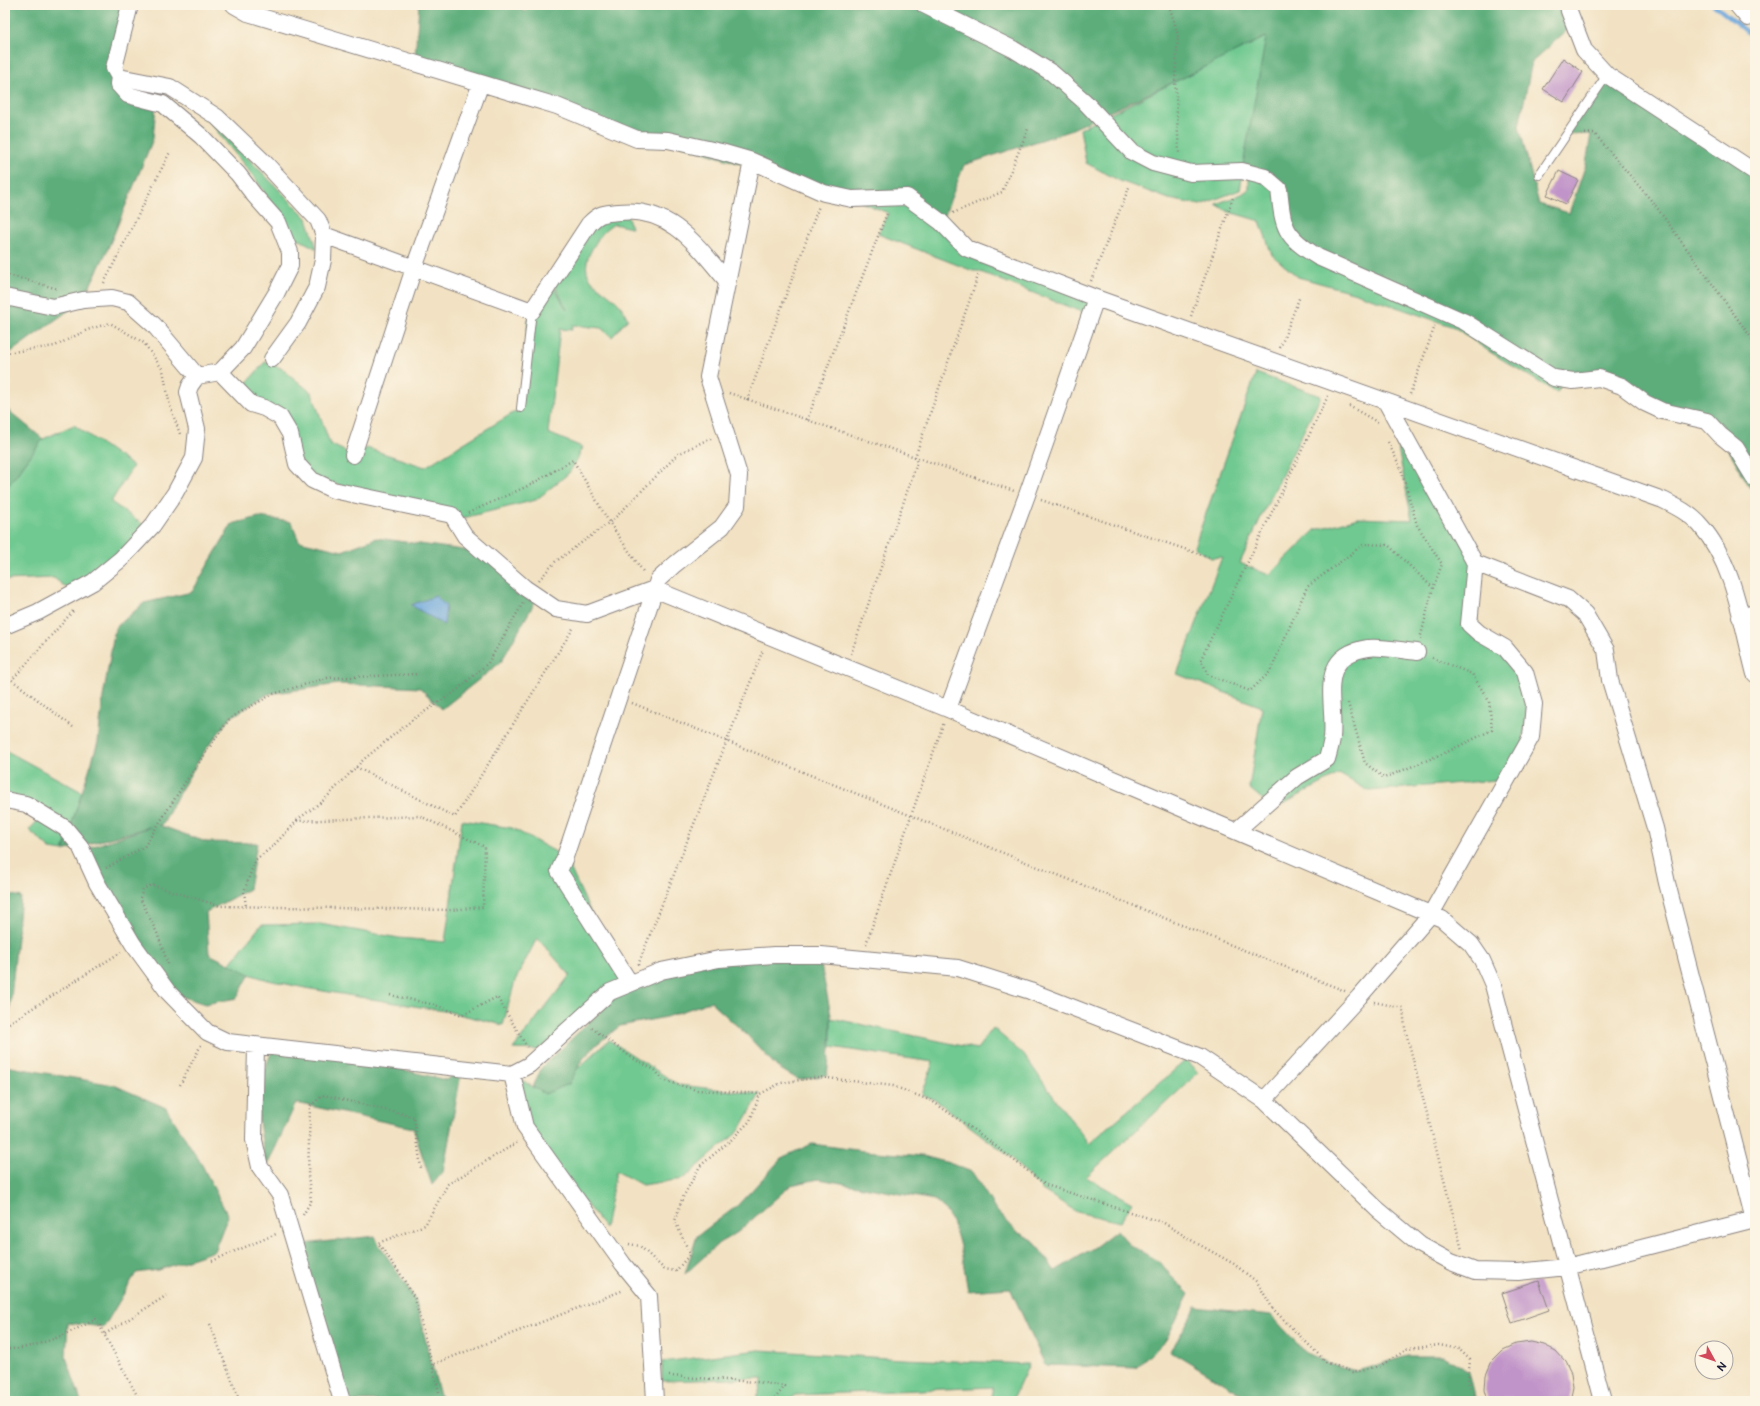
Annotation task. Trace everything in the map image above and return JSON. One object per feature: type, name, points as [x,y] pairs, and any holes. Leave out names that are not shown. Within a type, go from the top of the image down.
[{"type":"street","points":[[5,626],[38,612],[93,582],[121,559],[153,526],[175,493],[194,458],[198,430],[188,392],[190,386],[197,376],[220,372],[243,348],[277,292],[290,266],[290,252],[278,222],[254,196],[238,174],[201,136],[164,104],[128,95],[118,84],[119,77],[114,68],[130,5]]},
{"type":"street","points":[[234,5],[248,13],[557,106],[637,139],[668,140],[721,152],[752,161],[824,193],[852,199],[907,197],[941,222],[966,248],[1091,296],[1663,500],[1683,510],[1700,525],[1714,544],[1748,615],[1755,674]]},
{"type":"street","points":[[924,5],[1013,49],[1052,73],[1084,101],[1132,152],[1153,163],[1191,173],[1242,171],[1265,177],[1279,189],[1282,214],[1287,231],[1299,245],[1318,257],[1465,322],[1554,378],[1573,381],[1599,378],[1622,386],[1645,403],[1662,411],[1707,421],[1720,435],[1736,448],[1755,479]]},
{"type":"street","points":[[1568,5],[1584,50],[1607,75],[1755,172]]},
{"type":"street","points":[[1737,5],[1748,18]]},
{"type":"street","points":[[119,77],[170,87],[217,118],[266,164],[318,220],[324,235],[323,260],[317,287],[298,323],[272,359]]},
{"type":"street","points":[[353,456],[414,268],[481,83]]},
{"type":"street","points":[[630,984],[559,872],[658,580],[674,564],[722,527],[737,506],[739,475],[708,377],[752,161]]},
{"type":"street","points":[[324,235],[532,311],[589,224],[598,215],[629,211],[660,217],[689,238],[728,281]]},
{"type":"street","points":[[948,709],[1026,495],[1091,296]]},
{"type":"street","points":[[5,297],[53,307],[83,300],[96,299],[112,298],[128,302],[154,325],[197,376]]},
{"type":"street","points":[[220,372],[251,404],[264,408],[280,417],[290,434],[297,464],[312,480],[333,490],[452,515],[465,536],[530,591],[556,609],[587,614],[654,589],[948,709],[1442,918],[1471,944],[1482,960],[1493,985],[1603,1401]]},
{"type":"street","points":[[1264,1100],[1359,997],[1431,914],[1531,737],[1534,704],[1525,672],[1505,648],[1479,633],[1468,624],[1475,563],[1386,402]]},
{"type":"street","points":[[5,800],[26,804],[65,828],[80,846],[93,875],[133,944],[168,992],[207,1032],[228,1042],[512,1074],[535,1060],[610,992],[661,971],[719,959],[774,955],[821,956],[958,968],[1011,984],[1200,1057],[1264,1100],[1383,1214],[1420,1245],[1451,1262],[1475,1271],[1518,1272],[1567,1267],[1754,1219],[1667,883],[1655,828],[1610,680],[1606,650],[1585,614],[1568,599],[1475,563]]},
{"type":"street","points":[[1236,831],[1297,777],[1327,759],[1332,738],[1330,690],[1334,669],[1345,655],[1369,647],[1417,652]]},
{"type":"street","points":[[256,1046],[254,1140],[260,1167],[280,1195],[342,1401]]},
{"type":"street","points":[[512,1074],[525,1127],[611,1248],[649,1296],[654,1401]]},
{"type":"lane","points":[[1539,175],[1607,75]]},
{"type":"lane","points":[[521,408],[532,311]]},
{"type":"path","points":[[1169,5],[1178,35],[1175,78],[1180,170]]},
{"type":"path","points":[[941,222],[955,212],[970,207],[1002,192],[1028,129]]},
{"type":"path","points":[[1566,135],[1594,133],[1655,205],[1755,343]]},
{"type":"path","points":[[96,299],[170,152]]},
{"type":"path","points":[[1091,296],[1130,185]]},
{"type":"path","points":[[748,400],[824,193]]},
{"type":"path","points":[[807,420],[893,197]]},
{"type":"path","points":[[1186,330],[1233,198]]},
{"type":"path","points":[[846,667],[917,463],[915,457],[979,273]]},
{"type":"path","points":[[5,274],[58,289]]},
{"type":"path","points":[[1275,362],[1300,296]]},
{"type":"path","points":[[5,353],[55,346],[87,330],[110,323],[144,343],[163,370],[170,406],[181,437]]},
{"type":"path","points":[[1405,408],[1436,323]]},
{"type":"path","points":[[1334,383],[1201,659],[1208,675],[1250,691],[1270,672],[1307,587],[1364,544],[1388,545],[1433,588]]},
{"type":"path","points":[[711,387],[1211,558]]},
{"type":"path","points":[[1346,404],[1380,423]]},
{"type":"path","points":[[246,906],[244,892],[255,860],[271,848],[297,820],[324,800],[356,766],[412,720],[456,692],[488,663],[530,591],[555,562],[609,522],[678,454],[725,431]]},
{"type":"path","points":[[1348,702],[1365,763],[1384,778],[1447,752],[1492,730],[1489,701],[1472,674],[1417,652],[1433,588],[1442,564],[1417,525],[1401,469],[1386,436]]},
{"type":"path","points":[[455,520],[477,508],[530,485],[573,460],[609,522],[654,589]]},
{"type":"path","points":[[73,728],[12,680],[75,609]]},
{"type":"path","points":[[356,766],[455,817],[583,614]]},
{"type":"path","points":[[630,984],[766,644]]},
{"type":"path","points":[[93,875],[144,847],[184,784],[230,718],[273,694],[327,678],[419,674]]},
{"type":"path","points":[[619,698],[1371,1002],[1403,1008],[1405,1028],[1467,1268]]},
{"type":"path","points":[[860,959],[948,709]]},
{"type":"path","points":[[170,969],[157,933],[140,898],[143,889],[152,885],[220,906],[450,910],[484,907],[485,847],[420,816],[297,820]]},
{"type":"path","points":[[9,1023],[133,944]]},
{"type":"path","points":[[390,994],[435,1005],[462,1015],[497,997],[535,1060]]},
{"type":"path","points":[[580,1019],[632,1058],[655,1070],[663,1080],[696,1090],[760,1094],[781,1083],[819,1077],[893,1086],[932,1101],[1046,1185],[1164,1223],[1234,1264],[1257,1282],[1273,1309],[1326,1362],[1352,1372],[1380,1366],[1408,1349],[1439,1345],[1459,1349],[1470,1360],[1468,1381],[1476,1401]]},
{"type":"path","points":[[180,1085],[207,1032]]},
{"type":"path","points":[[611,1248],[626,1244],[640,1246],[664,1269],[676,1271],[690,1254],[675,1221],[682,1199],[700,1166],[731,1140],[750,1121],[760,1094]]},
{"type":"path","points":[[212,1261],[290,1228],[303,1214],[311,1200],[308,1175],[310,1106],[324,1095],[414,1117],[421,1168]]},
{"type":"path","points":[[439,1392],[415,1299],[401,1275],[378,1243],[425,1225],[448,1184],[530,1135]]},
{"type":"path","points":[[434,1364],[640,1284]]},
{"type":"path","points":[[105,1334],[169,1294]]},
{"type":"path","points":[[5,1349],[30,1346],[77,1329],[96,1319],[140,1401]]},
{"type":"path","points":[[210,1324],[240,1401]]},
{"type":"path","points":[[653,1376],[756,1382],[785,1386],[773,1401]]},
{"type":"green space","points":[[5,5],[130,5],[115,73],[156,106],[153,139],[107,251],[83,300],[7,355],[5,359]]},
{"type":"green space","points":[[419,5],[516,5],[525,12],[529,5],[1570,5],[1574,24],[1532,62],[1519,126],[1539,204],[1569,213],[1586,164],[1591,134],[1566,135],[1603,81],[1755,174],[1755,493],[1748,484],[1713,422],[1662,411],[1624,385],[1554,378],[1465,322],[1299,245],[1279,189],[1242,171],[1266,37],[1187,76],[1066,132],[964,165],[942,221],[907,197],[852,199],[636,131],[415,56]]},
{"type":"green space","points":[[1267,36],[1240,190],[1200,205],[1169,199],[1120,181],[1086,163],[1080,129]]},
{"type":"green space","points":[[201,111],[307,218],[317,249],[293,236],[257,181]]},
{"type":"green space","points":[[1249,173],[1459,319],[1562,384],[1557,393],[1487,350],[1454,327],[1356,293],[1298,277],[1272,255],[1260,221],[1229,212],[1216,204],[1242,194],[1249,189]]},
{"type":"green space","points":[[907,197],[966,248],[1093,297],[1084,313],[978,271],[973,271],[878,234],[888,213],[861,202]]},
{"type":"green space","points":[[627,215],[631,228],[614,224],[606,230],[592,249],[586,268],[592,281],[618,303],[628,319],[612,337],[601,328],[573,325],[572,330],[560,329],[548,433],[582,447],[578,458],[569,473],[536,500],[455,520],[306,475],[290,434],[242,388],[265,362],[281,368],[312,393],[330,444],[353,455],[367,448],[425,467],[521,408],[528,319],[554,288],[567,310],[554,284],[594,219]]},
{"type":"green space","points":[[1256,373],[1321,396],[1240,563],[1269,575],[1315,530],[1358,518],[1412,520],[1391,412],[1475,563],[1477,622],[1529,685],[1522,752],[1507,779],[1369,791],[1339,774],[1274,809],[1249,788],[1262,707],[1177,674],[1222,557],[1211,558],[1194,547]]},
{"type":"green space","points":[[5,404],[8,410],[43,439],[5,490]]},
{"type":"green space","points":[[74,425],[133,466],[111,502],[147,527],[73,593],[54,578],[5,580],[5,490],[43,439]]},
{"type":"green space","points":[[259,517],[291,522],[299,541],[342,551],[376,538],[478,552],[536,600],[501,662],[442,709],[420,688],[339,684],[268,694],[230,718],[204,752],[179,793],[163,824],[159,825],[206,842],[257,843],[249,889],[206,912],[209,954],[250,974],[237,998],[205,1004],[168,992],[82,850],[150,827],[63,851],[98,742],[103,697],[115,628],[144,603],[192,592],[232,524]]},
{"type":"green space","points":[[5,750],[82,792],[63,851],[50,849],[29,830],[43,815],[5,798]]},
{"type":"green space","points":[[462,820],[512,828],[565,857],[625,986],[538,1050],[513,1049],[570,975],[537,938],[515,981],[503,1025],[450,1012],[305,988],[268,980],[227,967],[261,925],[320,924],[399,938],[445,942]]},
{"type":"green space","points":[[5,893],[21,897],[5,1059]]},
{"type":"green space","points":[[712,960],[820,960],[831,1015],[830,1050],[827,1075],[799,1080],[777,1067],[747,1035],[713,1004],[712,1001],[666,1017],[620,1026],[597,1044],[582,1060],[569,1084],[545,1094],[533,1087],[542,1067],[630,983]]},
{"type":"green space","points":[[831,1018],[977,1049],[993,1028],[1024,1055],[1089,1144],[1186,1060],[1198,1073],[1086,1177],[1132,1203],[1120,1222],[1077,1212],[1042,1190],[1009,1156],[934,1099],[922,1095],[933,1062],[831,1047]]},
{"type":"green space","points":[[609,1040],[679,1085],[760,1094],[739,1131],[683,1179],[642,1185],[616,1171],[605,1228],[525,1127],[520,1079],[533,1087],[554,1090]]},
{"type":"green space","points":[[273,1048],[350,1057],[446,1080],[462,1069],[443,1172],[432,1185],[413,1128],[296,1103],[266,1168],[255,1095]]},
{"type":"green space","points":[[5,1066],[114,1085],[166,1108],[201,1163],[228,1216],[214,1251],[159,1270],[136,1273],[104,1327],[68,1323],[66,1357],[81,1401],[5,1401]]},
{"type":"green space","points":[[812,1144],[864,1151],[923,1156],[949,1163],[972,1172],[996,1210],[1017,1232],[1033,1240],[1055,1271],[1095,1247],[1117,1230],[1130,1245],[1161,1263],[1170,1275],[1189,1294],[1166,1340],[1136,1368],[1045,1365],[1010,1288],[968,1291],[962,1254],[954,1228],[942,1207],[934,1200],[819,1179],[791,1185],[738,1232],[719,1243],[685,1274],[697,1236],[737,1206],[783,1157]]},
{"type":"green space","points":[[375,1236],[378,1243],[415,1299],[439,1392],[443,1401],[351,1401],[295,1245]]},
{"type":"green space","points":[[1196,1307],[1271,1315],[1305,1352],[1328,1363],[1357,1371],[1407,1356],[1443,1356],[1469,1372],[1476,1401],[1247,1401],[1248,1398],[1171,1351]]},
{"type":"green space","points":[[759,1350],[902,1359],[1029,1364],[1012,1401],[989,1401],[994,1387],[795,1395],[789,1401],[756,1401],[763,1378],[662,1381],[662,1362]]},
{"type":"water","points":[[436,596],[446,606],[444,625],[411,605]]},
{"type":"building","points":[[1563,58],[1583,72],[1564,102],[1543,89]]},
{"type":"building","points":[[1559,171],[1578,180],[1566,204],[1547,195]]},
{"type":"building","points":[[1539,1281],[1549,1310],[1512,1323],[1502,1293]]},
{"type":"building","points":[[1531,1342],[1544,1345],[1556,1351],[1565,1361],[1571,1373],[1573,1387],[1570,1401],[1488,1401],[1485,1390],[1486,1375],[1492,1361],[1503,1350],[1516,1344]]},
{"type":"waterway","points":[[1714,5],[1755,38]]}]
